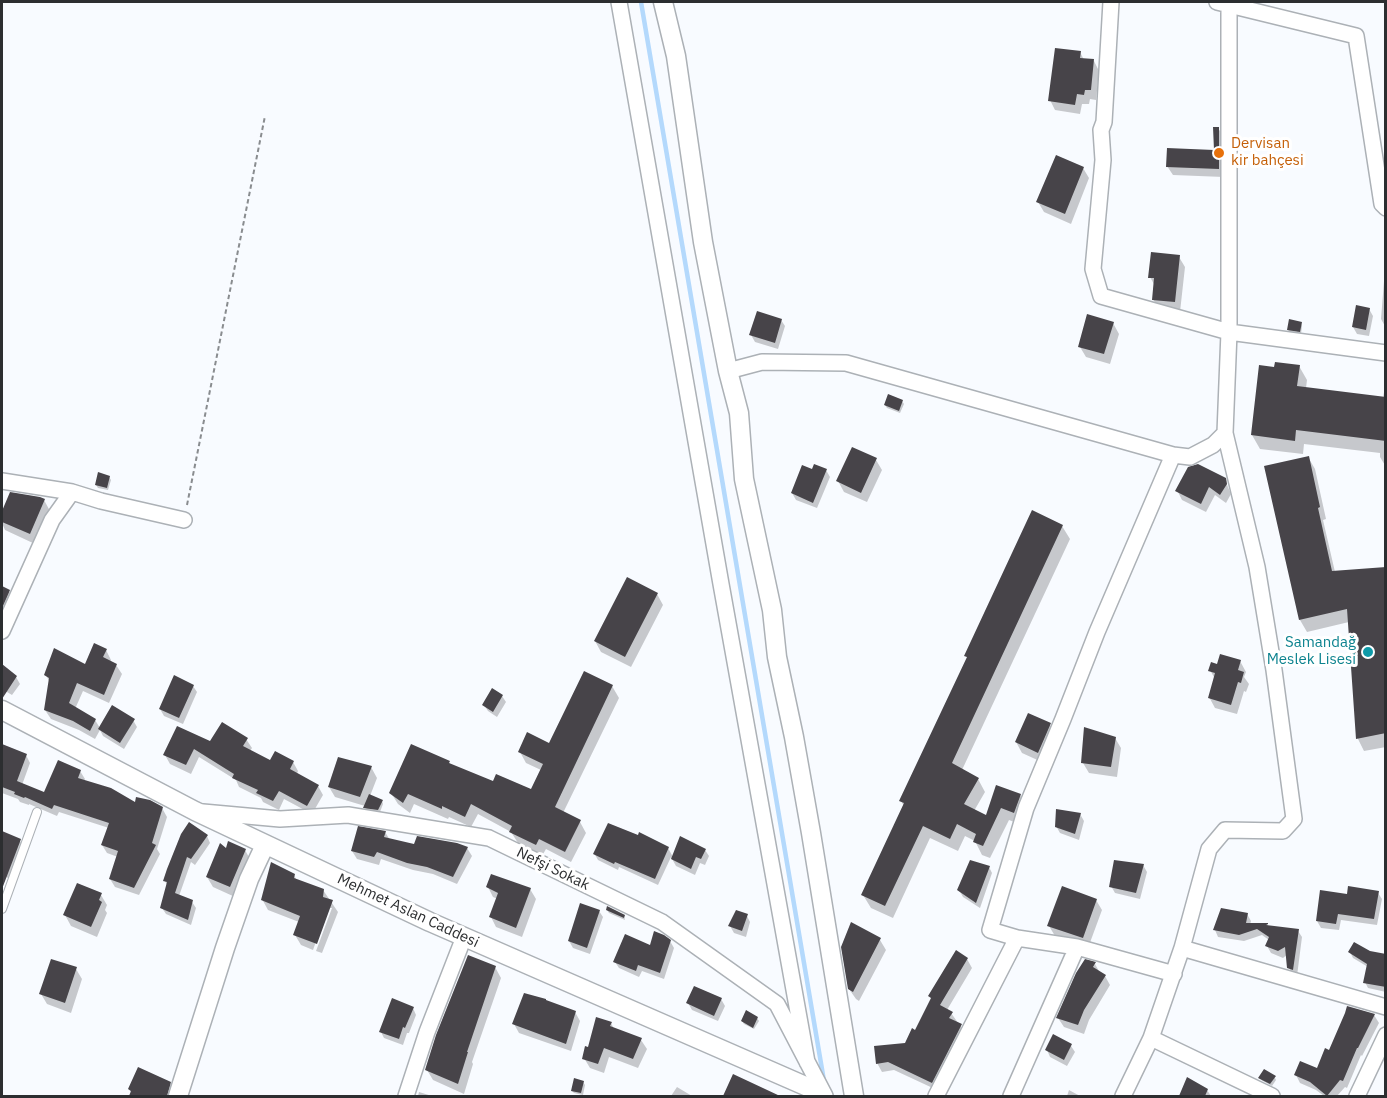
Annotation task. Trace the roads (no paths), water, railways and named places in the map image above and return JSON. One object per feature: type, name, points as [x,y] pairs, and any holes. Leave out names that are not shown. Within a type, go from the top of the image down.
[{"type":"street","points":[[619,2],[720,584],[807,1062]]},
{"type":"street","points":[[663,2],[676,56],[703,242],[728,371],[739,413],[744,479],[772,610],[777,657],[811,833],[854,1096]]},
{"type":"street","points":[[1111,2],[1093,269],[1101,296],[1229,332],[1386,353]]},
{"type":"street","points":[[1123,1096],[1151,1038],[1174,974],[1209,849],[1225,830],[1283,831],[1294,819],[1275,670],[1259,578],[1225,433],[1229,332],[1232,4],[1356,36],[1382,204],[1386,208]]},
{"type":"street","points":[[728,371],[762,362],[846,363],[1190,458],[1213,445],[1225,433]]},
{"type":"street","points":[[1173,455],[1097,632],[1026,808],[990,930],[1017,938],[1077,947],[1174,974]]},
{"type":"street","points":[[2,481],[72,492],[184,520]]},
{"type":"street","points":[[2,631],[51,520],[72,492]]},
{"type":"street","name":"Mehmet Aslan Caddesi","points":[[2,710],[265,845],[464,937],[810,1088],[823,1096]]},
{"type":"street","name":"Nefşi Sokak","points":[[195,811],[280,819],[348,815],[489,838],[663,922],[777,1004],[823,1096]]},
{"type":"street","points":[[178,1096],[246,889],[265,845]]},
{"type":"street","points":[[406,1096],[427,1032],[464,937]]},
{"type":"street","points":[[936,1096],[1017,938]]},
{"type":"street","points":[[1011,1096],[1077,947]]},
{"type":"street","points":[[1182,948],[1386,1007]]},
{"type":"street","points":[[1357,1096],[1386,1035]]},
{"type":"street","points":[[1151,1038],[1272,1096]]},
{"type":"lane","points":[[2,909],[38,812]]},
{"type":"waterway","points":[[641,2],[824,1081]]},
{"type":"place","name":"Dervisan kir bahçesi","points":[[1219,153]]},
{"type":"place","name":"Samandağ Meslek Lisesi","points":[[1368,652]]}]
